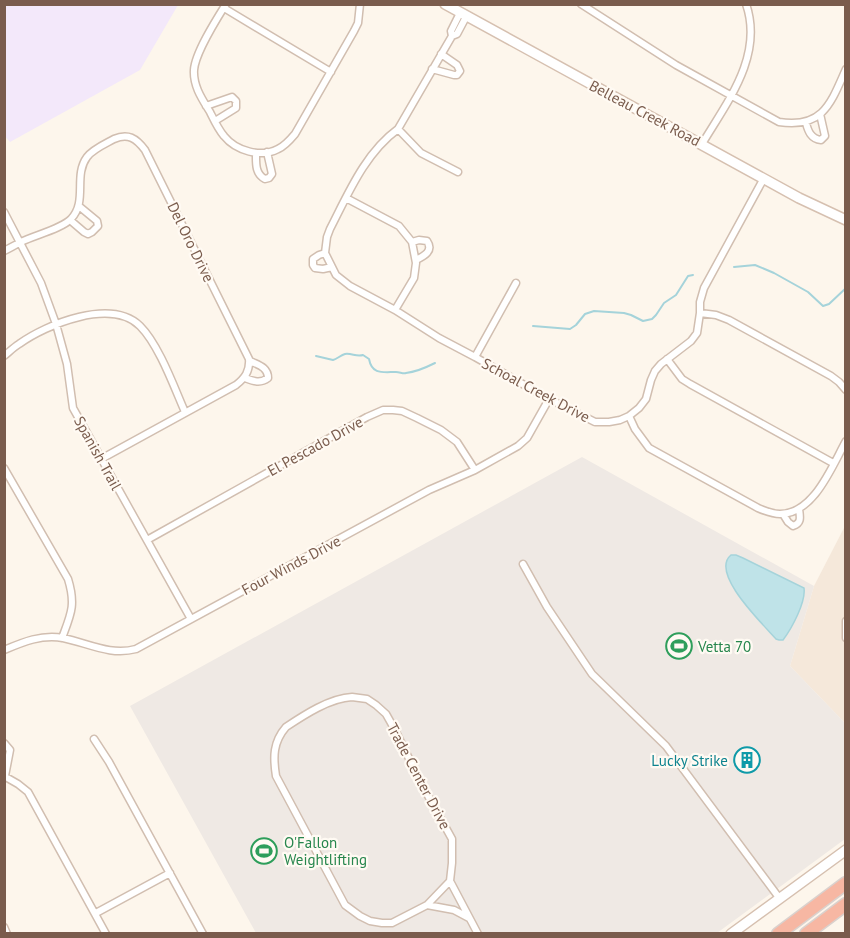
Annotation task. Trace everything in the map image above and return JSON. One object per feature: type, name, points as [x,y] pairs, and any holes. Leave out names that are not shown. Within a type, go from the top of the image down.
[{"type":"highway","points":[[778,933],[846,883]]},
{"type":"highway","points":[[806,933],[846,904]]},
{"type":"main road","name":"Belleau Creek Road","points":[[445,4],[799,198],[846,220]]},
{"type":"main road","points":[[731,933],[846,850]]},
{"type":"street","points":[[331,72],[225,6],[197,57],[194,78],[196,88],[224,136],[232,144],[256,153],[278,149],[296,134],[331,72],[358,23],[360,4]]},
{"type":"street","points":[[581,4],[676,65],[779,122],[806,123],[820,114],[834,97],[846,69]]},
{"type":"street","points":[[702,144],[742,75],[749,57],[752,39],[746,4]]},
{"type":"street","name":"Schoal Creek Drive","points":[[463,15],[457,34],[452,36],[398,129],[387,136],[366,162],[330,229],[325,253],[336,274],[350,286],[549,399],[595,422],[609,422],[629,416]]},
{"type":"street","points":[[432,69],[454,75],[460,71],[457,65],[441,54]]},
{"type":"street","points":[[207,106],[232,97],[236,101],[236,108],[215,121]]},
{"type":"street","points":[[806,123],[812,137],[821,140],[825,136],[820,114]]},
{"type":"street","points":[[398,129],[422,153],[458,172]]},
{"type":"street","name":"Del Oro Drive","points":[[80,207],[82,168],[87,158],[96,149],[121,136],[138,141],[145,150],[250,361],[267,370],[268,378],[256,382],[245,378],[100,459]]},
{"type":"street","points":[[256,153],[257,171],[265,179],[272,174],[267,152]]},
{"type":"street","points":[[764,178],[704,288],[700,302],[697,333],[691,341],[655,371],[646,399],[629,416],[649,448],[771,513],[783,514],[799,509],[810,501],[817,493],[846,441]]},
{"type":"street","points":[[346,198],[399,226],[412,242],[416,260],[414,278],[395,310]]},
{"type":"street","points":[[4,251],[72,218],[80,207],[97,221],[98,226],[96,230],[88,234],[72,218]]},
{"type":"street","name":"Spanish Trail","points":[[4,212],[21,242],[56,324],[67,364],[73,408],[191,619]]},
{"type":"street","points":[[412,242],[419,240],[427,241],[429,244],[428,253],[416,260]]},
{"type":"street","name":"Schoal Creek Drive","points":[[325,253],[319,255],[313,265],[319,269],[332,267]]},
{"type":"street","points":[[475,357],[516,283]]},
{"type":"street","points":[[700,313],[716,315],[729,320],[831,376],[846,390]]},
{"type":"street","points":[[4,356],[18,344],[56,324],[89,315],[124,316],[142,328],[156,350],[185,412]]},
{"type":"street","points":[[667,359],[690,384],[833,463]]},
{"type":"street","points":[[245,378],[249,371],[250,361]]},
{"type":"street","name":"Four Winds Drive","points":[[5,650],[30,640],[46,638],[62,638],[109,651],[128,652],[136,649],[429,490],[475,470],[518,446],[527,438],[549,399]]},
{"type":"street","name":"El Pescado Drive","points":[[147,540],[383,410],[402,411],[441,430],[457,442],[475,470]]},
{"type":"street","points":[[4,468],[68,579],[72,590],[72,609],[62,638]]},
{"type":"street","points":[[783,514],[793,526],[800,521],[799,509]]},
{"type":"street","points":[[523,564],[548,608],[592,674],[666,746],[780,898]]},
{"type":"street","points":[[846,621],[844,634],[846,638]]},
{"type":"street","name":"Trade Center Drive","points":[[352,697],[360,697],[376,705],[386,714],[452,838],[450,881],[427,905],[392,923],[382,923],[360,916],[345,904],[276,776],[274,752],[281,732],[286,727],[326,704],[352,697]]},
{"type":"street","points":[[94,739],[109,762],[203,933]]},
{"type":"street","points":[[4,743],[10,750],[5,776],[28,792],[106,933]]},
{"type":"street","points":[[96,913],[170,873]]},
{"type":"street","points":[[450,881],[478,933]]},
{"type":"street","points":[[427,905],[454,910],[470,919]]},
{"type":"street","points":[[4,927],[7,933]]},
{"type":"shaded area","points":[[5,4],[178,5],[140,70],[10,142],[4,135]]},
{"type":"shaded area","points":[[582,457],[814,586],[790,666],[845,723],[845,839],[717,933],[256,933],[130,706]]},
{"type":"shaded area","points":[[845,526],[845,723],[790,666],[814,586]]},
{"type":"water","points":[[731,555],[743,558],[804,588],[801,607],[783,640],[776,639],[732,586],[727,574],[726,563]]},
{"type":"waterway","points":[[734,267],[755,265],[774,273],[808,292],[823,306],[829,304],[846,288]]},
{"type":"waterway","points":[[533,326],[570,329],[585,314],[594,311],[624,313],[643,321],[652,319],[664,303],[676,295],[688,276],[693,275]]},
{"type":"waterway","points":[[316,356],[333,360],[345,354],[363,355],[369,359],[375,370],[383,372],[410,372],[421,370],[435,363]]},
{"type":"place","name":"Vetta 70","points":[[679,646]]},
{"type":"place","name":"Lucky Strike","points":[[747,760]]},
{"type":"place","name":"O'Fallon Weightlifting","points":[[264,851]]}]
